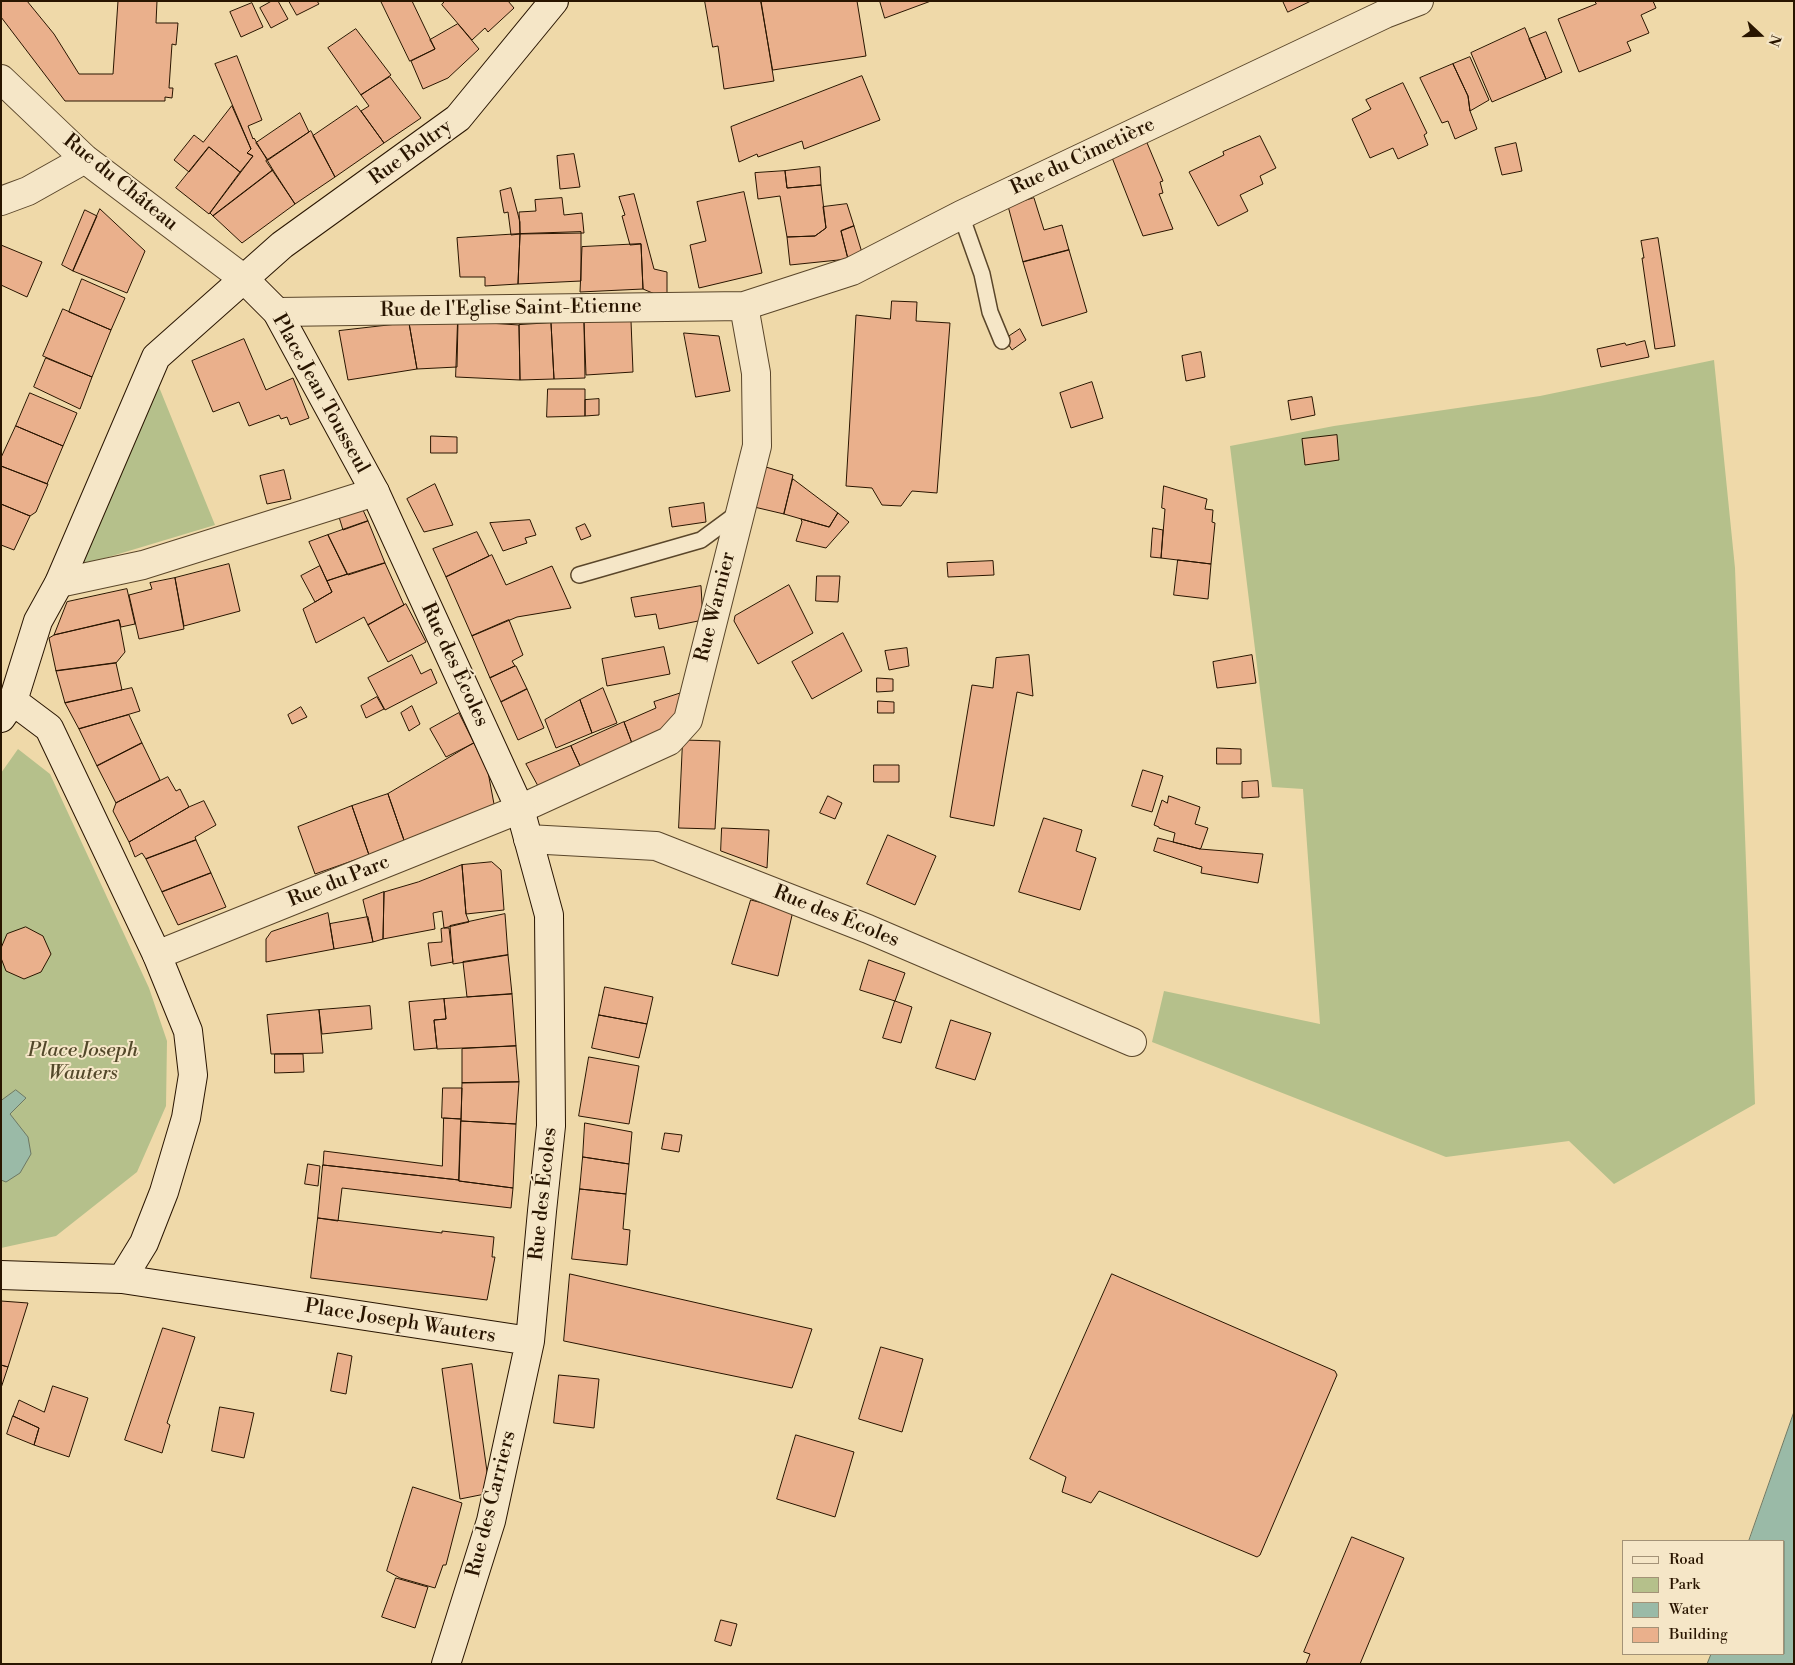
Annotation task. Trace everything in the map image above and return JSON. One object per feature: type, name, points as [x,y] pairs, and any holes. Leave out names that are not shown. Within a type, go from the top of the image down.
[{"type":"street","name":"Rue Boltry","points":[[244,279],[282,245],[458,118],[554,1]]},
{"type":"street","name":"Rue du Cimetière","points":[[744,306],[852,271],[969,211],[1385,14],[1419,1]]},
{"type":"street","name":"Rue du Château","points":[[1,79],[85,159],[244,279]]},
{"type":"street","points":[[1,201],[28,191],[85,159]]},
{"type":"street","name":"Place Jean Tousseul","points":[[59,583],[143,565],[375,492],[278,312],[244,279]]},
{"type":"street","points":[[122,1279],[144,1243],[164,1192],[186,1118],[193,1074],[188,1031],[157,955],[48,728],[7,709],[38,621],[59,583],[156,357],[244,279]]},
{"type":"street","name":"Rue de l'Eglise Saint-Etienne","points":[[278,312],[744,306]]},
{"type":"street","name":"Rue Warnier","points":[[520,809],[669,741],[688,720],[757,446],[756,372],[744,306]]},
{"type":"street","name":"Rue des Écoles","points":[[375,492],[520,809],[549,915],[551,1126],[530,1341]]},
{"type":"street","name":"Rue du Parc","points":[[157,955],[520,809]]},
{"type":"street","name":"Rue des Écoles","points":[[528,839],[656,846],[868,929],[1132,1042]]},
{"type":"street","name":"Place Joseph Wauters","points":[[1,1275],[122,1279],[530,1341]]},
{"type":"street","name":"Rue des Carriers","points":[[446,1664],[491,1521],[530,1341]]},
{"type":"lane","points":[[969,211],[990,312],[1002,341]]},
{"type":"lane","points":[[579,575],[700,540],[741,511]]},
{"type":"green space","points":[[1714,360],[1735,568],[1755,1104],[1614,1184],[1569,1141],[1446,1157],[1152,1042],[1164,991],[1320,1024],[1303,789],[1272,787],[1230,446],[1334,426],[1540,396]]},
{"type":"green space","points":[[159,387],[215,525],[82,565]]},
{"type":"green space","name":"Place Joseph Wauters","points":[[18,749],[50,774],[149,988],[167,1041],[166,1106],[137,1172],[56,1236],[1,1248],[1,773]]},
{"type":"water","points":[[16,1090],[26,1098],[10,1114],[28,1137],[31,1154],[20,1173],[6,1182],[1,1180],[1,1101]]},
{"type":"water","points":[[1794,1412],[1794,1664],[1707,1664],[1711,1655],[1785,1655],[1785,1540],[1749,1540]]},
{"type":"building","points":[[1,1],[27,1],[54,34],[79,74],[113,74],[118,1],[157,1],[156,23],[178,23],[176,45],[172,44],[169,88],[173,88],[172,98],[165,97],[165,101],[65,101],[1,17]]},
{"type":"building","points":[[272,1],[278,1],[288,19],[271,28],[260,8]]},
{"type":"building","points":[[289,1],[317,1],[319,4],[297,15]]},
{"type":"building","points":[[381,1],[412,1],[435,49],[410,61]]},
{"type":"building","points":[[445,1],[508,1],[514,8],[488,32],[485,28],[472,40],[442,5]]},
{"type":"building","points":[[705,1],[761,1],[774,81],[724,89],[718,46],[713,47]]},
{"type":"building","points":[[761,1],[857,1],[866,56],[773,70]]},
{"type":"building","points":[[880,1],[931,1],[885,18]]},
{"type":"building","points":[[1283,1],[1311,1],[1288,12]]},
{"type":"building","points":[[1595,1],[1653,1],[1656,8],[1641,15],[1649,33],[1627,42],[1631,51],[1579,72],[1558,19],[1596,4]]},
{"type":"building","points":[[252,3],[263,27],[241,37],[230,12]]},
{"type":"building","points":[[458,24],[479,49],[448,78],[423,89],[411,61],[435,49],[430,40]]},
{"type":"building","points":[[1525,28],[1546,79],[1492,102],[1471,53]]},
{"type":"building","points":[[356,29],[391,75],[361,95],[328,48]]},
{"type":"building","points":[[1546,32],[1562,72],[1546,79],[1529,39]]},
{"type":"building","points":[[237,56],[262,120],[248,126],[253,139],[273,170],[213,216],[210,213],[253,156],[247,153],[251,149],[215,64]]},
{"type":"building","points":[[1470,57],[1489,100],[1470,111],[1468,96],[1453,64]]},
{"type":"building","points":[[1453,64],[1468,96],[1470,111],[1477,129],[1455,139],[1448,121],[1442,123],[1420,78]]},
{"type":"building","points":[[862,76],[880,120],[804,149],[802,141],[758,157],[757,154],[739,162],[731,127]]},
{"type":"building","points":[[390,77],[421,118],[384,143],[361,111],[369,106],[361,95]]},
{"type":"building","points":[[1403,83],[1427,133],[1424,135],[1428,145],[1398,159],[1393,148],[1370,158],[1352,119],[1371,109],[1366,100]]},
{"type":"building","points":[[232,106],[251,149],[247,153],[253,156],[240,172],[209,147],[189,172],[174,160],[194,135],[203,142]]},
{"type":"building","points":[[357,106],[384,143],[335,177],[313,136]]},
{"type":"building","points":[[300,113],[309,132],[268,160],[256,143]]},
{"type":"building","points":[[311,131],[335,177],[295,204],[266,161]]},
{"type":"building","points":[[1260,136],[1276,168],[1260,176],[1263,184],[1240,195],[1248,211],[1218,226],[1189,172],[1224,155],[1223,152]]},
{"type":"building","points":[[1145,138],[1163,181],[1160,182],[1163,193],[1159,194],[1173,229],[1143,236],[1111,155]]},
{"type":"building","points":[[1516,143],[1522,171],[1502,175],[1495,148]]},
{"type":"building","points":[[209,147],[240,172],[209,214],[176,188]]},
{"type":"building","points":[[574,154],[580,187],[560,189],[557,156]]},
{"type":"building","points":[[820,167],[821,185],[787,188],[785,171]]},
{"type":"building","points":[[273,170],[295,204],[242,243],[213,216]]},
{"type":"building","points":[[785,171],[787,188],[821,185],[826,228],[815,236],[787,237],[780,196],[758,199],[755,173]]},
{"type":"building","points":[[511,188],[520,222],[520,234],[511,235],[508,212],[504,213],[500,191]]},
{"type":"building","points":[[744,192],[762,273],[699,288],[690,245],[706,241],[697,202]]},
{"type":"building","points":[[634,194],[654,269],[667,272],[667,295],[662,297],[643,289],[641,244],[630,245],[622,216],[625,215],[619,197]]},
{"type":"building","points":[[562,198],[564,215],[582,213],[584,233],[520,234],[519,212],[536,211],[535,200]]},
{"type":"building","points":[[1034,198],[1044,230],[1062,225],[1069,250],[1023,262],[1008,206]]},
{"type":"building","points":[[847,204],[854,226],[841,231],[848,259],[790,265],[787,237],[815,236],[826,228],[823,207]]},
{"type":"building","points":[[100,209],[145,251],[127,293],[73,271]]},
{"type":"building","points":[[85,210],[97,216],[73,271],[62,265]]},
{"type":"building","points":[[854,226],[863,256],[848,259],[841,231]]},
{"type":"building","points":[[581,232],[581,281],[518,284],[520,234]]},
{"type":"building","points":[[520,234],[518,284],[485,286],[485,277],[460,277],[457,238]]},
{"type":"building","points":[[1658,238],[1675,346],[1655,349],[1641,241]]},
{"type":"building","points":[[641,244],[643,289],[580,292],[582,247]]},
{"type":"building","points":[[1,245],[42,262],[27,297],[1,285]]},
{"type":"building","points":[[1069,250],[1087,312],[1042,326],[1023,262]]},
{"type":"building","points":[[82,279],[125,298],[111,330],[69,312]]},
{"type":"building","points":[[892,301],[917,302],[916,321],[950,323],[937,493],[912,491],[901,506],[882,505],[872,488],[846,486],[856,315],[890,319]]},
{"type":"building","points":[[63,309],[111,330],[92,377],[43,356]]},
{"type":"building","points":[[458,321],[519,325],[520,380],[456,377]]},
{"type":"building","points":[[458,321],[457,367],[417,369],[409,323]]},
{"type":"building","points":[[631,321],[633,372],[586,375],[584,322]]},
{"type":"building","points":[[584,322],[585,378],[554,379],[551,323]]},
{"type":"building","points":[[409,323],[417,369],[348,380],[339,331]]},
{"type":"building","points":[[551,323],[554,379],[520,380],[519,325]]},
{"type":"building","points":[[1020,329],[1026,340],[1012,350],[1005,339]]},
{"type":"building","points":[[684,333],[719,336],[730,391],[696,397]]},
{"type":"building","points":[[244,339],[266,390],[293,378],[309,418],[290,425],[287,417],[281,419],[279,415],[249,426],[239,402],[213,412],[192,361]]},
{"type":"building","points":[[1645,341],[1649,357],[1601,367],[1597,349]]},
{"type":"building","points":[[1201,352],[1205,377],[1186,381],[1182,356]]},
{"type":"building","points":[[46,358],[92,377],[80,409],[34,387]]},
{"type":"building","points":[[1092,382],[1103,418],[1071,428],[1060,393]]},
{"type":"building","points":[[548,389],[585,389],[585,416],[547,417]]},
{"type":"building","points":[[30,393],[77,413],[63,446],[16,426]]},
{"type":"building","points":[[1312,397],[1315,415],[1291,420],[1288,401]]},
{"type":"building","points":[[599,399],[599,415],[585,416],[585,400]]},
{"type":"building","points":[[16,426],[63,446],[47,484],[1,466],[1,458]]},
{"type":"building","points":[[1337,435],[1339,460],[1305,465],[1302,439]]},
{"type":"building","points":[[431,436],[457,437],[457,453],[431,453]]},
{"type":"building","points":[[759,465],[793,475],[784,514],[750,506]]},
{"type":"building","points":[[1,466],[48,484],[36,512],[30,516],[1,504]]},
{"type":"building","points":[[284,470],[291,499],[267,504],[260,476]]},
{"type":"building","points":[[793,479],[838,513],[829,527],[784,514]]},
{"type":"building","points":[[435,484],[453,525],[424,532],[407,499]]},
{"type":"building","points":[[1164,486],[1207,499],[1205,509],[1213,510],[1212,522],[1215,523],[1211,564],[1161,558],[1165,509],[1162,508]]},
{"type":"building","points":[[704,503],[706,522],[672,527],[669,508]]},
{"type":"building","points":[[1,504],[30,516],[14,550],[1,545]]},
{"type":"building","points":[[363,510],[368,521],[343,530],[339,517]]},
{"type":"building","points":[[838,513],[849,522],[826,548],[796,541],[802,522],[801,519],[829,527]]},
{"type":"building","points":[[530,520],[536,535],[525,538],[527,543],[503,551],[490,523]]},
{"type":"building","points":[[368,521],[385,563],[348,575],[328,535]]},
{"type":"building","points":[[585,524],[591,536],[581,540],[576,528]]},
{"type":"building","points":[[1153,528],[1163,530],[1161,558],[1151,557]]},
{"type":"building","points":[[477,532],[489,556],[446,577],[433,549]]},
{"type":"building","points":[[328,535],[347,574],[327,581],[309,542]]},
{"type":"building","points":[[492,555],[506,585],[552,566],[571,608],[517,617],[472,636],[446,577]]},
{"type":"building","points":[[1178,560],[1211,564],[1208,599],[1174,595]]},
{"type":"building","points":[[993,561],[994,575],[948,577],[947,563]]},
{"type":"building","points":[[385,563],[404,605],[368,625],[364,617],[316,643],[303,609],[332,592],[327,581]]},
{"type":"building","points":[[229,564],[240,611],[184,626],[175,578]]},
{"type":"building","points":[[320,566],[332,592],[315,602],[301,576]]},
{"type":"building","points":[[817,576],[840,576],[838,602],[816,601]]},
{"type":"building","points":[[175,578],[184,629],[139,639],[129,595],[152,589],[150,583]]},
{"type":"building","points":[[789,585],[813,633],[758,664],[734,621],[735,616]]},
{"type":"building","points":[[701,586],[703,620],[659,629],[656,614],[635,617],[631,598]]},
{"type":"building","points":[[127,589],[135,624],[121,627],[119,620],[54,635],[67,602]]},
{"type":"building","points":[[406,604],[426,642],[388,662],[368,625]]},
{"type":"building","points":[[119,620],[125,652],[116,663],[56,671],[49,638],[54,635]]},
{"type":"building","points":[[509,620],[523,655],[512,661],[515,666],[490,678],[472,636]]},
{"type":"building","points":[[843,633],[862,671],[812,699],[792,662]]},
{"type":"building","points":[[664,647],[670,674],[607,686],[602,659]]},
{"type":"building","points":[[907,648],[909,666],[889,670],[885,651]]},
{"type":"building","points":[[412,655],[421,674],[431,669],[437,683],[385,710],[368,678]]},
{"type":"building","points":[[1029,655],[1033,696],[1017,692],[994,826],[950,817],[972,685],[993,688],[996,658]]},
{"type":"building","points":[[1252,655],[1256,683],[1217,688],[1213,662]]},
{"type":"building","points":[[116,663],[122,690],[65,703],[56,671]]},
{"type":"building","points":[[515,666],[527,689],[501,702],[490,678]]},
{"type":"building","points":[[877,678],[893,679],[893,691],[877,692]]},
{"type":"building","points":[[132,688],[140,711],[79,729],[65,703]]},
{"type":"building","points":[[603,688],[617,723],[592,733],[580,700]]},
{"type":"building","points":[[527,689],[544,728],[518,740],[501,702]]},
{"type":"building","points":[[684,692],[669,731],[633,746],[624,722],[656,708],[654,702]]},
{"type":"building","points":[[377,697],[384,709],[366,718],[361,706]]},
{"type":"building","points":[[580,700],[592,733],[556,748],[545,720]]},
{"type":"building","points":[[878,701],[894,702],[894,713],[878,713]]},
{"type":"building","points":[[412,706],[420,724],[409,731],[401,713]]},
{"type":"building","points":[[301,707],[307,717],[292,724],[288,715]]},
{"type":"building","points":[[459,713],[474,743],[446,757],[430,729]]},
{"type":"building","points":[[129,715],[142,743],[97,766],[79,729]]},
{"type":"building","points":[[624,722],[633,746],[581,768],[571,746]]},
{"type":"building","points":[[683,740],[720,741],[715,829],[679,828]]},
{"type":"building","points":[[142,743],[160,780],[116,803],[97,766]]},
{"type":"building","points":[[474,743],[488,772],[494,804],[490,812],[405,843],[388,794]]},
{"type":"building","points":[[571,746],[581,768],[538,786],[526,764]]},
{"type":"building","points":[[1217,748],[1241,749],[1241,764],[1217,764]]},
{"type":"building","points":[[874,765],[899,765],[899,782],[874,782]]},
{"type":"building","points":[[1143,770],[1163,776],[1152,812],[1132,806]]},
{"type":"building","points":[[168,777],[176,791],[180,789],[189,807],[129,842],[113,811],[116,803]]},
{"type":"building","points":[[1258,781],[1259,797],[1242,798],[1242,782]]},
{"type":"building","points":[[388,794],[405,843],[369,855],[352,806]]},
{"type":"building","points":[[828,796],[842,803],[835,819],[820,813]]},
{"type":"building","points":[[1169,796],[1200,807],[1195,824],[1208,828],[1200,849],[1173,842],[1175,833],[1154,825],[1162,800],[1167,803]]},
{"type":"building","points":[[204,801],[216,825],[195,837],[196,840],[146,859],[142,853],[135,857],[129,842],[189,807]]},
{"type":"building","points":[[352,806],[369,855],[315,874],[298,827]]},
{"type":"building","points":[[1044,818],[1082,830],[1076,851],[1096,858],[1080,910],[1019,892]]},
{"type":"building","points":[[722,828],[769,830],[767,868],[721,851]]},
{"type":"building","points":[[888,835],[936,856],[915,905],[867,884]]},
{"type":"building","points":[[1158,838],[1200,849],[1263,854],[1258,883],[1201,873],[1202,867],[1154,851]]},
{"type":"building","points":[[196,840],[211,873],[162,892],[146,859]]},
{"type":"building","points":[[492,862],[501,870],[504,910],[466,914],[462,865]]},
{"type":"building","points":[[462,865],[466,914],[469,922],[444,928],[442,911],[433,913],[435,929],[383,939],[384,892],[418,882]]},
{"type":"building","points":[[211,873],[226,907],[178,925],[162,892]]},
{"type":"building","points":[[384,892],[383,939],[373,942],[363,900]]},
{"type":"building","points":[[751,900],[793,911],[778,976],[732,964]]},
{"type":"building","points":[[328,913],[334,949],[266,962],[266,939],[271,932]]},
{"type":"building","points":[[505,914],[508,955],[453,964],[450,926]]},
{"type":"building","points":[[368,917],[373,942],[334,949],[330,924]]},
{"type":"building","points":[[26,927],[43,936],[51,954],[41,972],[24,979],[6,971],[1,958],[1,948],[7,934]]},
{"type":"building","points":[[449,928],[453,962],[431,966],[428,943],[442,942],[441,929]]},
{"type":"building","points":[[508,955],[512,994],[467,997],[463,962]]},
{"type":"building","points":[[869,960],[905,973],[895,1001],[860,990]]},
{"type":"building","points":[[605,987],[653,997],[647,1024],[599,1015]]},
{"type":"building","points":[[512,994],[516,1046],[437,1049],[434,1020],[446,1019],[444,999]]},
{"type":"building","points":[[444,999],[446,1019],[434,1020],[437,1048],[414,1050],[409,1002]]},
{"type":"building","points":[[895,1001],[912,1007],[901,1043],[883,1038]]},
{"type":"building","points":[[370,1006],[372,1029],[322,1034],[319,1010]]},
{"type":"building","points":[[319,1010],[323,1053],[271,1054],[267,1015]]},
{"type":"building","points":[[599,1015],[647,1024],[639,1058],[592,1048]]},
{"type":"building","points":[[951,1020],[991,1033],[975,1080],[936,1068]]},
{"type":"building","points":[[516,1046],[519,1082],[462,1083],[462,1049]]},
{"type":"building","points":[[275,1054],[303,1054],[304,1072],[275,1073]]},
{"type":"building","points":[[589,1057],[639,1066],[629,1124],[579,1116]]},
{"type":"building","points":[[519,1082],[516,1124],[461,1121],[462,1083]]},
{"type":"building","points":[[443,1088],[462,1088],[461,1119],[442,1118]]},
{"type":"building","points":[[444,1118],[461,1119],[459,1180],[323,1165],[324,1151],[442,1166]]},
{"type":"building","points":[[461,1121],[516,1124],[513,1188],[459,1181]]},
{"type":"building","points":[[585,1123],[632,1132],[629,1164],[583,1157]]},
{"type":"building","points":[[665,1133],[682,1135],[679,1152],[662,1149]]},
{"type":"building","points":[[583,1157],[629,1164],[626,1194],[580,1189]]},
{"type":"building","points":[[308,1164],[320,1166],[318,1186],[305,1184]]},
{"type":"building","points":[[323,1165],[513,1188],[511,1208],[342,1188],[338,1221],[318,1218]]},
{"type":"building","points":[[580,1189],[626,1194],[623,1229],[630,1230],[627,1265],[572,1259]]},
{"type":"building","points":[[318,1218],[442,1233],[442,1231],[494,1237],[492,1257],[495,1257],[487,1300],[311,1278]]},
{"type":"building","points":[[570,1274],[812,1329],[792,1388],[564,1341]]},
{"type":"building","points":[[1112,1274],[1335,1371],[1337,1375],[1260,1555],[1257,1557],[1099,1491],[1091,1503],[1062,1492],[1066,1477],[1030,1459]]},
{"type":"building","points":[[1,1301],[28,1303],[8,1367],[1,1365]]},
{"type":"building","points":[[163,1328],[195,1337],[167,1423],[170,1425],[162,1453],[125,1440]]},
{"type":"building","points":[[881,1347],[923,1359],[902,1432],[859,1419]]},
{"type":"building","points":[[338,1353],[352,1356],[346,1394],[331,1391]]},
{"type":"building","points":[[472,1364],[490,1493],[460,1499],[442,1369]]},
{"type":"building","points":[[1,1365],[8,1367],[1,1388]]},
{"type":"building","points":[[559,1375],[599,1379],[594,1428],[554,1423]]},
{"type":"building","points":[[53,1386],[88,1398],[69,1457],[34,1445],[39,1428],[13,1416],[19,1400],[44,1412]]},
{"type":"building","points":[[220,1407],[254,1413],[244,1458],[212,1451]]},
{"type":"building","points":[[13,1416],[39,1428],[34,1445],[7,1434]]},
{"type":"building","points":[[796,1435],[854,1452],[835,1517],[777,1499]]},
{"type":"building","points":[[413,1487],[462,1503],[446,1565],[443,1565],[435,1588],[400,1578],[387,1571]]},
{"type":"building","points":[[1352,1537],[1404,1558],[1360,1664],[1306,1664],[1310,1654],[1304,1652]]},
{"type":"building","points":[[396,1578],[428,1587],[415,1628],[382,1617]]},
{"type":"building","points":[[721,1620],[737,1624],[731,1646],[715,1641]]}]
